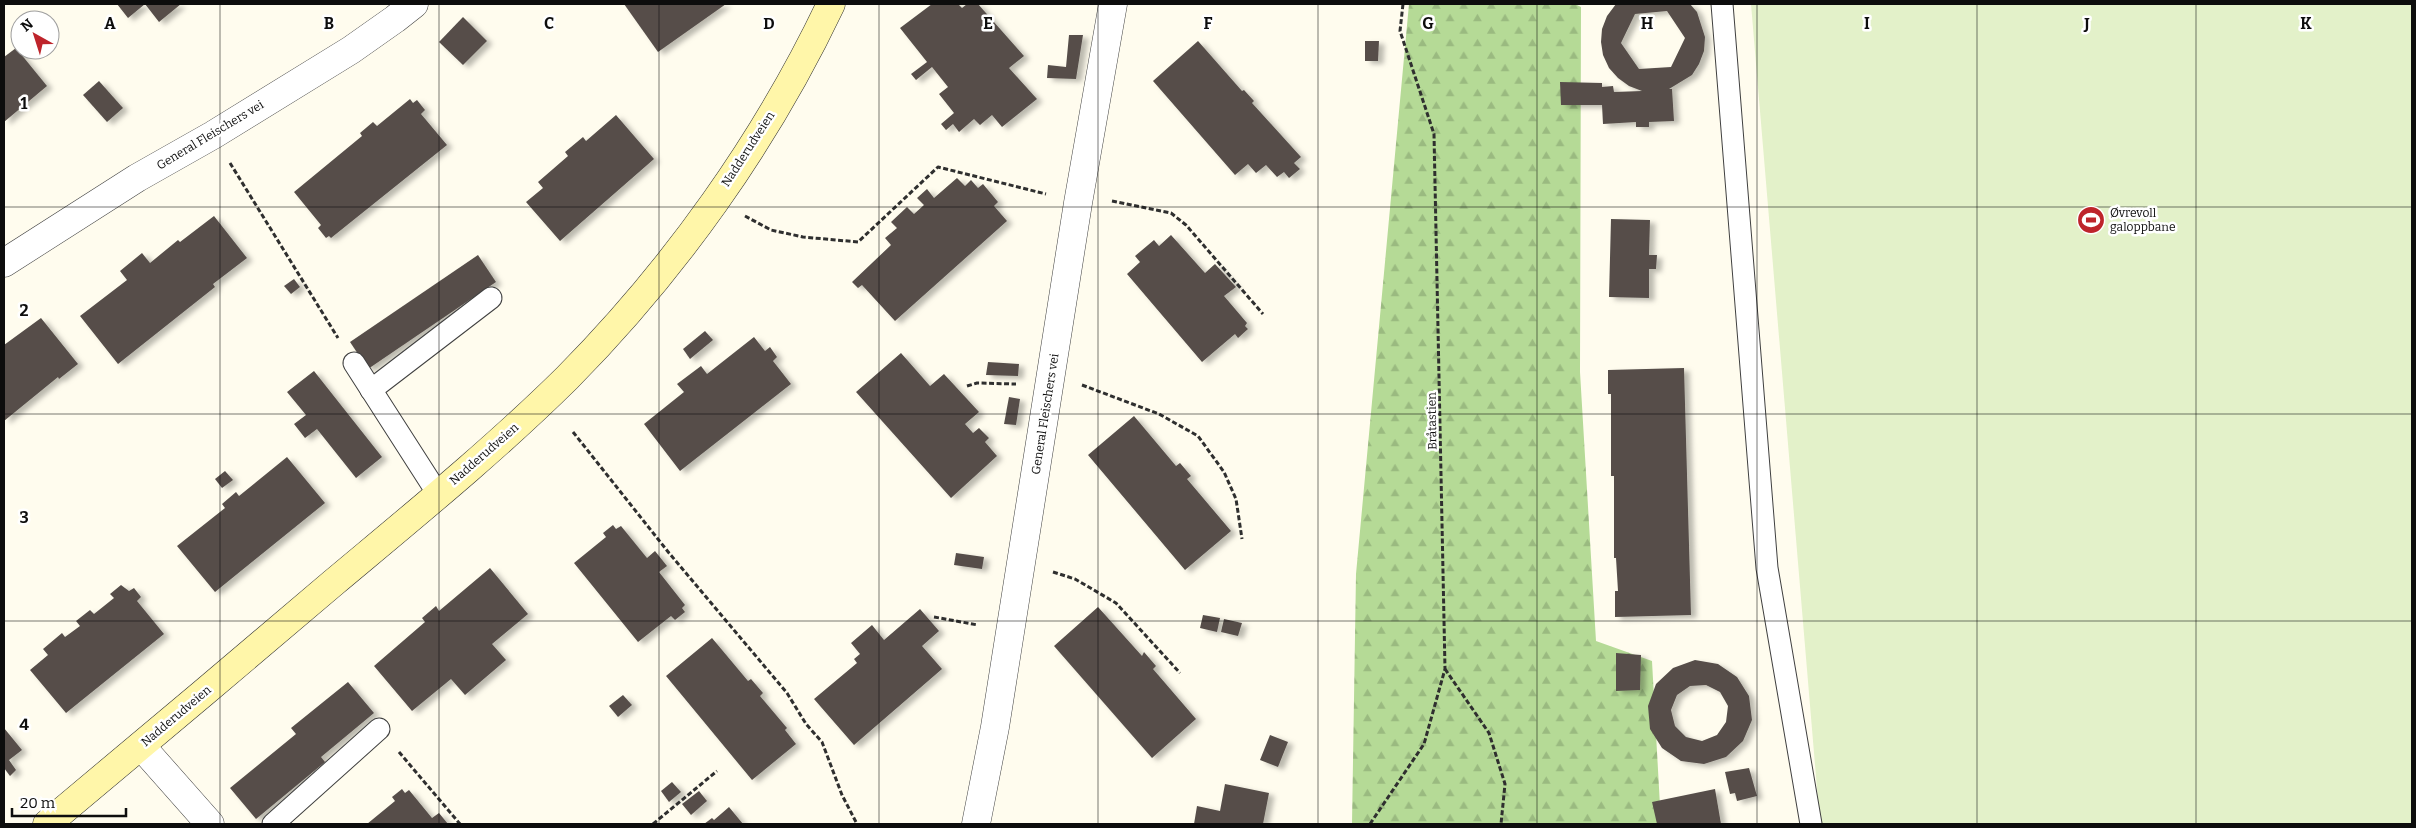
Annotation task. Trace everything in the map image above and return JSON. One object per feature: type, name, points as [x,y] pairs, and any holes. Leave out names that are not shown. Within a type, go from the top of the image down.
[{"type":"main road","name":"Nadderudveien","points":[[48,824],[486,454],[555,389],[646,292],[715,199],[796,72],[831,4]]},
{"type":"street","name":"General Fleischers vei","points":[[4,263],[137,178],[213,135],[351,50],[414,4]]},
{"type":"street","name":"General Fleischers vei","points":[[976,824],[1022,562],[1079,198],[1113,4]]},
{"type":"street","points":[[141,746],[210,824]]},
{"type":"lane","points":[[1722,4],[1767,568],[1810,824]]},
{"type":"lane","points":[[371,390],[492,298]]},
{"type":"lane","points":[[354,363],[438,494]]},
{"type":"lane","points":[[273,824],[379,729]]},
{"type":"path","name":"Bråtastien","points":[[1370,824],[1424,744],[1445,669],[1434,134],[1400,31],[1402,4]]},
{"type":"path","points":[[213,135],[354,363]]},
{"type":"path","points":[[752,219],[772,230],[803,237],[858,242],[938,167],[1079,198],[1171,213],[1186,225],[1263,314]]},
{"type":"path","points":[[967,386],[978,383],[1050,381],[1159,414],[1198,436],[1224,472],[1236,499],[1242,539]]},
{"type":"path","points":[[574,432],[669,553],[787,693],[806,724],[822,742],[842,795],[857,824]]},
{"type":"path","points":[[1022,562],[1075,579],[1116,603],[1180,673]]},
{"type":"path","points":[[934,617],[1010,632]]},
{"type":"path","points":[[1445,669],[1489,733],[1505,784],[1501,824]]},
{"type":"path","points":[[397,751],[460,824]]},
{"type":"path","points":[[653,824],[717,771]]},
{"type":"green space","points":[[1409,4],[1575,4],[1581,7],[1580,372],[1596,641],[1652,661],[1661,824],[1352,824],[1356,574]]},
{"type":"green space","name":"Øvrevoll galoppbane","points":[[1751,4],[2412,4],[2412,824],[1820,824]]},
{"type":"building","points":[[117,4],[145,4],[128,18]]},
{"type":"building","points":[[145,4],[181,4],[159,22]]},
{"type":"building","points":[[624,4],[726,4],[658,52]]},
{"type":"building","points":[[932,4],[958,4],[962,8],[967,4],[978,4],[1024,56],[1009,68],[1037,99],[1002,127],[992,115],[980,125],[974,119],[959,132],[953,124],[946,130],[941,124],[954,113],[939,94],[948,87],[932,67],[916,80],[911,74],[927,62],[900,28]]},
{"type":"building","points":[[1616,4],[1690,4],[1697,12],[1705,37],[1704,51],[1692,75],[1669,89],[1672,89],[1674,121],[1649,122],[1649,127],[1636,127],[1636,122],[1603,124],[1602,105],[1561,105],[1560,82],[1602,83],[1602,87],[1613,86],[1614,92],[1642,91],[1629,86],[1609,68],[1603,55],[1601,42],[1602,29],[1607,16]],"holes":[[[1667,11],[1685,38],[1671,67],[1639,69],[1621,43],[1635,14]]]},
{"type":"building","points":[[463,17],[487,41],[463,65],[439,42]]},
{"type":"building","points":[[1069,35],[1083,35],[1076,79],[1047,78],[1048,65],[1066,67]]},
{"type":"building","points":[[1198,41],[1242,91],[1244,90],[1254,101],[1252,103],[1301,157],[1294,163],[1300,169],[1289,178],[1284,172],[1277,177],[1266,165],[1256,173],[1248,164],[1235,175],[1153,81]]},
{"type":"building","points":[[1365,41],[1379,41],[1378,61],[1365,61]]},
{"type":"building","points":[[10,52],[10,60],[26,60],[47,86],[4,122],[4,57]]},
{"type":"building","points":[[99,81],[123,108],[107,122],[83,95]]},
{"type":"building","points":[[410,99],[413,103],[417,100],[425,110],[421,114],[447,145],[331,238],[329,236],[326,238],[318,228],[321,225],[294,192],[362,136],[360,133],[373,122],[377,126]]},
{"type":"building","points":[[616,115],[654,159],[560,241],[526,202],[543,188],[538,182],[568,156],[565,152],[583,137],[586,141]]},
{"type":"building","points":[[957,178],[965,186],[971,180],[978,188],[983,184],[998,202],[994,206],[1007,221],[895,321],[862,285],[858,288],[852,282],[891,245],[885,238],[897,228],[891,222],[907,207],[914,214],[924,205],[917,198],[927,189],[934,198]]},
{"type":"building","points":[[214,216],[247,258],[213,284],[215,287],[118,364],[80,316],[127,280],[120,271],[142,253],[150,263],[178,240],[180,242]]},
{"type":"building","points":[[1611,219],[1650,220],[1649,255],[1657,255],[1656,269],[1649,269],[1649,298],[1609,297]]},
{"type":"building","points":[[1171,235],[1205,273],[1215,264],[1236,287],[1224,296],[1247,323],[1245,326],[1248,329],[1238,338],[1235,334],[1202,362],[1127,274],[1140,262],[1135,256],[1154,240],[1159,246]]},
{"type":"building","points":[[478,255],[496,282],[368,369],[350,342]]},
{"type":"building","points":[[294,279],[300,287],[291,294],[284,286]]},
{"type":"building","points":[[41,318],[78,364],[59,379],[58,377],[4,421],[4,345]]},
{"type":"building","points":[[705,331],[713,340],[690,359],[683,349]]},
{"type":"building","points":[[754,337],[765,351],[770,347],[777,357],[773,361],[791,384],[680,471],[644,424],[684,392],[677,384],[701,366],[707,374]]},
{"type":"building","points":[[901,353],[930,386],[944,374],[979,412],[965,424],[973,433],[979,428],[989,438],[985,442],[997,456],[951,498],[856,392]]},
{"type":"building","points":[[988,362],[1019,364],[1018,376],[986,375]]},
{"type":"building","points":[[1684,368],[1691,615],[1615,617],[1615,591],[1618,591],[1616,558],[1614,558],[1614,476],[1611,476],[1611,394],[1608,394],[1608,370]]},
{"type":"building","points":[[314,371],[382,457],[356,478],[317,429],[305,438],[294,424],[306,415],[287,392]]},
{"type":"building","points":[[1009,397],[1020,399],[1016,425],[1004,424]]},
{"type":"building","points":[[1134,416],[1176,466],[1180,463],[1191,476],[1187,479],[1231,531],[1185,570],[1088,455]]},
{"type":"building","points":[[287,457],[325,503],[215,592],[177,546],[225,508],[222,504],[236,492],[239,496]]},
{"type":"building","points":[[225,471],[233,480],[222,488],[215,479]]},
{"type":"building","points":[[613,525],[616,529],[621,526],[647,558],[655,551],[667,566],[659,572],[685,605],[682,608],[685,612],[675,620],[671,616],[638,642],[574,563],[606,537],[603,533]]},
{"type":"building","points":[[956,553],[984,557],[982,569],[954,565]]},
{"type":"building","points":[[490,568],[528,614],[492,644],[506,660],[465,695],[451,679],[412,711],[374,666],[425,622],[422,618],[436,606],[439,611]]},
{"type":"building","points":[[121,585],[129,591],[134,588],[141,597],[137,601],[164,634],[66,713],[30,670],[48,655],[43,649],[62,633],[65,637],[80,626],[76,621],[90,610],[94,614],[114,598],[110,594]]},
{"type":"building","points":[[1098,607],[1142,656],[1144,652],[1156,666],[1153,669],[1196,719],[1152,758],[1054,646]]},
{"type":"building","points":[[920,609],[939,631],[922,646],[942,669],[854,745],[814,699],[857,663],[854,659],[860,654],[851,643],[872,625],[884,640]]},
{"type":"building","points":[[1203,615],[1220,618],[1217,632],[1200,628]]},
{"type":"building","points":[[1224,619],[1242,623],[1238,636],[1221,632]]},
{"type":"building","points":[[712,638],[748,681],[751,679],[763,693],[760,696],[787,728],[785,730],[796,744],[752,780],[666,676]]},
{"type":"building","points":[[1616,653],[1641,655],[1640,690],[1616,691]]},
{"type":"building","points":[[1695,660],[1718,664],[1737,677],[1749,696],[1752,720],[1743,741],[1726,757],[1704,764],[1681,761],[1662,748],[1650,729],[1648,706],[1656,684],[1673,668]],"holes":[[[1706,685],[1720,692],[1728,706],[1726,722],[1717,735],[1702,741],[1686,737],[1675,726],[1671,710],[1677,695],[1690,686]]]},
{"type":"building","points":[[348,682],[374,713],[321,757],[325,762],[256,819],[230,788],[296,734],[291,728]]},
{"type":"building","points":[[623,695],[632,705],[618,717],[609,706]]},
{"type":"building","points":[[4,728],[22,750],[9,760],[16,770],[10,776],[4,768]]},
{"type":"building","points":[[1270,735],[1288,742],[1278,767],[1260,760]]},
{"type":"building","points":[[1749,768],[1757,796],[1737,801],[1735,793],[1730,794],[1725,772]]},
{"type":"building","points":[[672,782],[681,792],[669,802],[661,791]]},
{"type":"building","points":[[1225,784],[1269,793],[1263,824],[1194,824],[1197,806],[1220,811]]},
{"type":"building","points":[[402,789],[405,793],[409,790],[432,818],[439,813],[448,824],[367,824],[395,801],[392,797]]},
{"type":"building","points":[[1715,789],[1721,824],[1657,824],[1652,802]]},
{"type":"building","points":[[699,791],[707,801],[691,815],[682,804]]},
{"type":"building","points":[[729,807],[743,824],[704,824],[712,818],[714,820]]},
{"type":"place","name":"Øvrevoll galoppbane","points":[[2091,220]]}]
